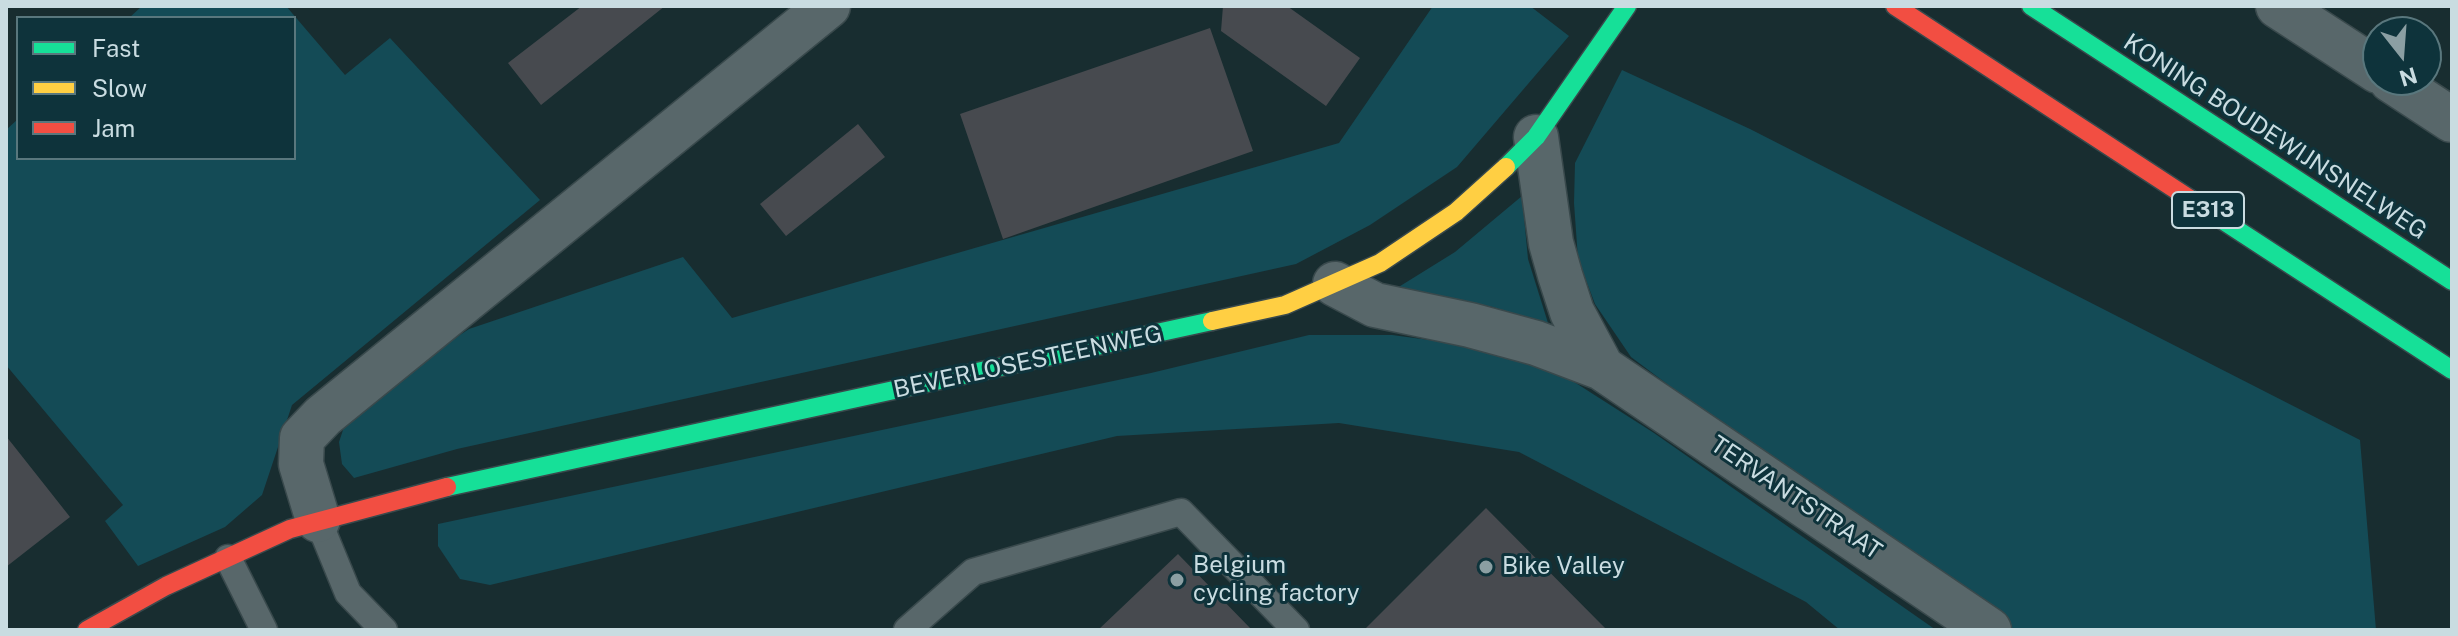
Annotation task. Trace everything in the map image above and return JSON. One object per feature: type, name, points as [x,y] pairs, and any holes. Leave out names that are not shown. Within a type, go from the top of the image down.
[{"type":"main road","name":"BEVERLOSESTEENWEG","points":[[87,630],[166,586],[290,529],[318,520],[480,479],[1285,305],[1380,263],[1456,212],[1490,183],[1536,137],[1627,6]]},
{"type":"main road","name":"E313","points":[[1895,6],[2452,370]]},
{"type":"main road","name":"KONING BOUDEWIJNSNELWEG","points":[[2031,6],[2452,281]]},
{"type":"street","points":[[318,520],[301,464],[302,438],[323,416],[828,6]]},
{"type":"street","points":[[2278,6],[2362,61]]},
{"type":"street","points":[[2415,96],[2452,120]]},
{"type":"street","name":"TERVANTSTRAAT","points":[[1536,137],[1551,243],[1560,275],[1572,312],[1602,368]]},
{"type":"street","name":"TERVANTSTRAAT","points":[[1335,284],[1375,305],[1536,343],[1602,368],[1989,630]]},
{"type":"lane","points":[[907,630],[973,572],[1181,512],[1296,630]]},
{"type":"lane","points":[[318,520],[348,593],[384,630]]},
{"type":"lane","points":[[228,558],[264,630]]},
{"type":"shaded area","points":[[142,6],[286,6],[295,16],[131,16]]},
{"type":"shaded area","points":[[1433,6],[1530,6],[1569,36],[1457,167],[1370,225],[1296,264],[457,449],[354,478],[342,464],[339,442],[345,424],[387,383],[469,329],[683,257],[732,318],[1339,143]]},
{"type":"shaded area","points":[[296,18],[345,75],[390,38],[540,200],[292,405],[262,495],[225,527],[138,566],[105,521],[123,505],[6,365],[6,130],[16,121],[16,160],[296,160]]},
{"type":"shaded area","points":[[1622,70],[1750,129],[2360,440],[2376,630],[2013,630],[1683,396],[1631,357],[1595,304],[1578,259],[1575,163]]},
{"type":"shaded area","points":[[1522,196],[1528,259],[1548,323],[1493,307],[1397,288],[1455,252]]},
{"type":"shaded area","points":[[1309,335],[1392,335],[1474,346],[1557,371],[1654,433],[1936,630],[1840,630],[1806,602],[1519,452],[1339,423],[1117,436],[490,585],[460,579],[438,546],[438,524],[1151,373]]},
{"type":"building","points":[[582,6],[665,6],[541,105],[508,63]]},
{"type":"building","points":[[1223,6],[1287,6],[1360,58],[1326,106],[1221,31]]},
{"type":"building","points":[[1210,28],[1253,151],[1003,239],[960,114]]},
{"type":"building","points":[[858,124],[885,157],[786,236],[760,204]]},
{"type":"building","points":[[6,436],[70,517],[6,567]]},
{"type":"building","name":"Bike Valley","points":[[1486,508],[1607,630],[1364,630]]},
{"type":"building","name":"Belgium cycling factory","points":[[1178,554],[1252,630],[1098,630]]},
{"type":"traffic: fast","points":[[1506,167],[1536,137],[1627,6]]},
{"type":"traffic: fast","points":[[2031,6],[2452,281]]},
{"type":"traffic: fast","points":[[2190,199],[2452,370]]},
{"type":"traffic: fast","points":[[447,487],[1212,321]]},
{"type":"traffic: slow","points":[[1212,321],[1285,305],[1380,263],[1456,212],[1506,167]]},
{"type":"traffic: jam","points":[[1895,6],[2190,199]]},
{"type":"traffic: jam","points":[[87,630],[166,586],[290,529],[447,487]]},
{"type":"place","name":"Bike Valley","points":[[1486,567]]},
{"type":"place","name":"Belgium cycling factory","points":[[1177,580]]}]
